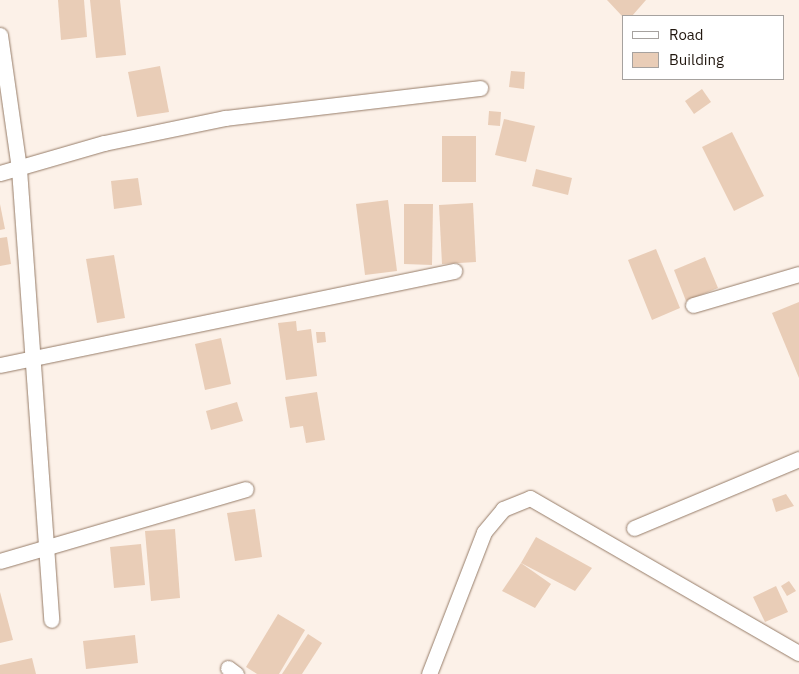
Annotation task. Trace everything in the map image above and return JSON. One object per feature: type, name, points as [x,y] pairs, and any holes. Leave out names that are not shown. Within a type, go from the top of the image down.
[{"type":"street","points":[[0,35],[19,169],[31,357],[48,548],[51,620]]},
{"type":"street","points":[[0,173],[104,143],[225,118],[480,88]]},
{"type":"street","points":[[0,365],[31,357],[454,271]]},
{"type":"street","points":[[693,305],[799,274]]},
{"type":"street","points":[[634,528],[799,459]]},
{"type":"street","points":[[0,561],[246,489]]},
{"type":"street","points":[[429,674],[484,532],[503,509],[530,498],[799,653]]},
{"type":"building","points":[[58,0],[84,0],[87,37],[61,40]]},
{"type":"building","points":[[90,0],[120,0],[126,55],[96,58]]},
{"type":"building","points":[[607,0],[646,0],[633,15],[622,16]]},
{"type":"building","points":[[160,66],[169,112],[137,117],[128,72]]},
{"type":"building","points":[[511,71],[525,72],[524,89],[509,87]]},
{"type":"building","points":[[702,89],[711,102],[694,114],[685,101]]},
{"type":"building","points":[[489,111],[501,112],[500,126],[488,125]]},
{"type":"building","points":[[504,119],[535,126],[526,162],[495,155]]},
{"type":"building","points":[[732,132],[764,196],[734,211],[702,147]]},
{"type":"building","points":[[442,136],[476,136],[476,182],[442,182]]},
{"type":"building","points":[[536,169],[572,178],[568,195],[532,186]]},
{"type":"building","points":[[138,178],[142,205],[114,209],[111,181]]},
{"type":"building","points":[[388,200],[397,271],[365,275],[356,204]]},
{"type":"building","points":[[473,203],[476,262],[442,264],[439,205]]},
{"type":"building","points":[[0,204],[5,229],[0,230]]},
{"type":"building","points":[[404,204],[433,204],[432,265],[404,264]]},
{"type":"building","points":[[7,237],[11,264],[0,266],[0,238]]},
{"type":"building","points":[[656,249],[680,308],[652,320],[628,260]]},
{"type":"building","points":[[114,255],[125,318],[97,323],[86,259]]},
{"type":"building","points":[[705,257],[718,288],[686,301],[674,270]]},
{"type":"building","points":[[799,302],[799,378],[772,313]]},
{"type":"building","points":[[296,321],[297,331],[311,329],[317,376],[286,380],[278,323]]},
{"type":"building","points":[[316,332],[325,332],[326,342],[317,343]]},
{"type":"building","points":[[221,338],[231,384],[205,390],[195,344]]},
{"type":"building","points":[[317,392],[325,440],[306,443],[303,426],[290,428],[285,397]]},
{"type":"building","points":[[237,402],[243,421],[211,430],[206,411]]},
{"type":"building","points":[[786,494],[794,506],[776,512],[772,499]]},
{"type":"building","points":[[255,509],[262,557],[235,561],[227,513]]},
{"type":"building","points":[[175,529],[180,598],[151,601],[145,531]]},
{"type":"building","points":[[536,537],[592,568],[575,591],[521,563]]},
{"type":"building","points":[[141,544],[145,585],[114,588],[110,547]]},
{"type":"building","points":[[521,563],[551,584],[535,608],[502,591]]},
{"type":"building","points":[[789,581],[796,591],[787,596],[781,586]]},
{"type":"building","points":[[776,586],[788,612],[765,622],[753,597]]},
{"type":"building","points":[[0,592],[13,640],[0,643]]},
{"type":"building","points":[[278,614],[305,630],[279,674],[257,674],[246,667]]},
{"type":"building","points":[[308,634],[322,643],[302,674],[282,674]]},
{"type":"building","points":[[135,635],[138,663],[86,669],[83,641]]},
{"type":"building","points":[[32,658],[36,674],[0,674],[0,665]]}]
